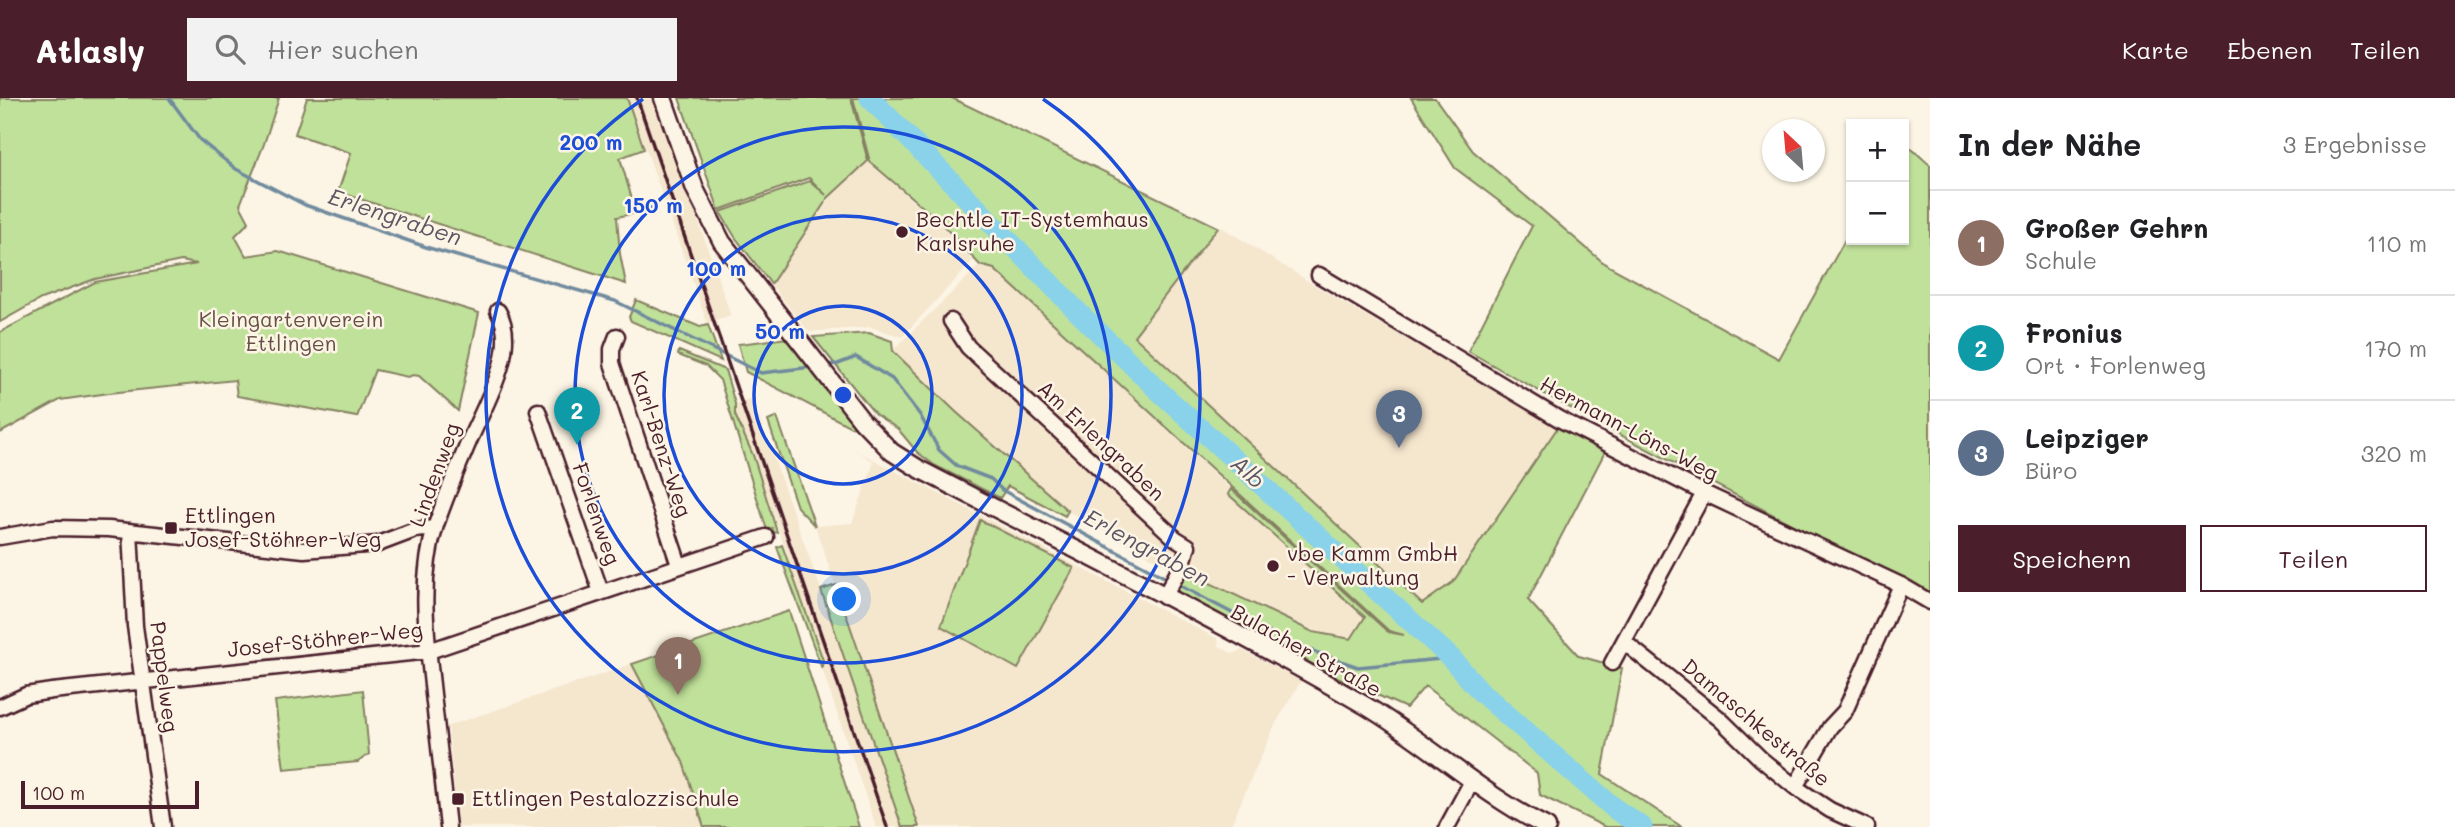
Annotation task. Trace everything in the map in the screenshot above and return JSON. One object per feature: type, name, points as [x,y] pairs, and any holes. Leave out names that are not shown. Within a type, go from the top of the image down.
[{"type":"street","name":"Bulacher Straße","points":[[663,98],[695,189],[712,227],[875,435],[905,461],[1167,592],[1368,708],[1472,781],[1543,826]]},
{"type":"street","name":"Hermann-Löns-Weg","points":[[1319,275],[1559,419],[1704,493],[1901,585],[1930,602]]},
{"type":"street","name":"Lindenweg","points":[[447,827],[424,600],[426,573],[435,528],[467,444],[496,379],[505,334],[504,322],[498,311]]},
{"type":"street","name":"Am Erlengraben","points":[[951,321],[968,347],[1166,530],[1188,546],[1167,592]]},
{"type":"street","name":"Karl-Benz-Weg","points":[[617,336],[612,349],[612,363],[680,565]]},
{"type":"street","name":"Forlenweg","points":[[538,411],[601,592]]},
{"type":"street","points":[[1612,663],[1704,493]]},
{"type":"street","points":[[0,537],[54,528],[130,531],[304,550],[378,544],[415,530],[435,528]]},
{"type":"street","name":"Pappelweg","points":[[130,531],[135,626],[163,827]]},
{"type":"street","name":"Josef-Stöhrer-Weg","points":[[0,707],[26,695],[429,651],[766,537]]},
{"type":"street","points":[[1795,786],[1830,727],[1845,710],[1901,585]]},
{"type":"street","name":"Damaschkestraße","points":[[1624,642],[1720,719],[1761,759],[1795,786],[1830,810],[1867,827]]},
{"type":"street","points":[[1447,827],[1472,781]]},
{"type":"shaded area","points":[[628,98],[656,98],[731,316],[707,323]]},
{"type":"shaded area","points":[[868,162],[938,223],[973,261],[902,337],[871,327],[809,332],[771,285],[830,198]]},
{"type":"shaded area","points":[[1220,226],[1337,299],[1558,427],[1453,582],[1422,605],[1134,336]]},
{"type":"shaded area","points":[[980,265],[994,269],[1231,489],[1228,494],[1365,617],[1351,639],[1313,632],[1185,571],[1169,567],[1068,511],[892,351]]},
{"type":"shaded area","points":[[752,398],[902,827],[876,827],[822,669],[823,660],[753,455],[735,415],[735,404]]},
{"type":"shaded area","points":[[855,450],[1218,639],[1219,646],[1233,654],[1242,650],[1301,681],[1275,725],[1230,827],[919,827],[815,526],[852,523],[874,462]]},
{"type":"shaded area","points":[[789,611],[859,827],[458,827],[448,726]]},
{"type":"green space","name":"Kleingartenverein Ettlingen","points":[[0,98],[279,98],[240,205],[249,222],[235,236],[246,256],[278,251],[479,313],[458,411],[419,376],[408,377],[375,370],[357,417],[237,396],[235,380],[60,400],[0,433],[0,332],[95,282],[197,264],[181,261],[95,279],[41,299],[0,322]]},
{"type":"green space","points":[[307,98],[627,98],[644,149],[620,158],[636,213],[617,217],[626,284],[338,192],[351,153],[295,134]]},
{"type":"green space","points":[[679,98],[851,98],[868,161],[828,198],[771,284],[735,237],[720,212],[810,181],[826,195],[809,178],[719,210]]},
{"type":"green space","points":[[853,98],[952,98],[1218,227],[1134,336],[1422,604],[1453,582],[1558,427],[1606,450],[1528,600],[1579,656],[1622,668],[1602,774],[1682,827],[1605,827],[1540,795],[1537,773],[1425,686],[1406,708],[1315,667],[1177,592],[1185,571],[1313,632],[1351,639],[1365,617],[1228,494],[1231,489],[1388,632],[1404,635],[1389,631],[994,269],[980,265],[939,221],[870,162]]},
{"type":"green space","points":[[1411,98],[1435,98],[1473,151],[1605,264],[1779,359],[1846,238],[1846,245],[1909,245],[1909,146],[1930,165],[1930,597],[1468,351],[1532,226],[1455,168]]},
{"type":"green space","points":[[636,300],[700,327],[708,325],[721,361],[631,321],[629,317]]},
{"type":"green space","points":[[869,333],[892,341],[893,351],[955,411],[1068,511],[1065,516],[1008,486],[1000,498],[934,465],[917,452],[898,429],[875,414],[813,337]]},
{"type":"green space","points":[[788,338],[855,426],[851,427],[746,372],[738,344]]},
{"type":"green space","points":[[679,351],[725,370],[735,404],[735,415],[753,455],[777,532],[774,533],[772,528],[767,530],[720,380],[706,366],[678,355]]},
{"type":"green space","points":[[777,417],[815,526],[797,507],[768,421]]},
{"type":"green space","points":[[980,520],[1074,568],[1018,669],[941,626]]},
{"type":"green space","points":[[782,545],[823,660],[822,669],[777,547]]},
{"type":"green space","points":[[836,585],[919,827],[902,827],[821,590]]},
{"type":"green space","points":[[789,611],[859,827],[704,827],[683,762],[632,664]]},
{"type":"green space","points":[[363,690],[369,754],[358,762],[284,769],[275,701]]},
{"type":"waterway","name":"Erlengraben","points":[[169,98],[200,140],[236,169],[305,205],[429,248],[615,301],[761,373],[812,367]]},
{"type":"waterway","name":"Alb","points":[[870,98],[1080,314],[1157,389],[1451,658],[1482,693],[1615,809],[1642,827]]},
{"type":"waterway","name":"Erlengraben","points":[[823,365],[838,364],[856,357],[892,379],[920,415],[939,450],[957,466],[991,479],[1002,490],[1168,579]]},
{"type":"waterway","name":"Erlengraben","points":[[1175,583],[1289,643],[1358,667],[1451,658]]},
{"type":"railway","points":[[637,98],[887,827]]},
{"type":"place","name":"Bechtle IT-Systemhaus Karlsruhe","points":[[902,232]]},
{"type":"place","name":"Fronius","points":[[577,445]]},
{"type":"place","name":"Leipziger","points":[[1399,448]]},
{"type":"place","name":"Ettlingen Josef-Stöhrer-Weg","points":[[171,528]]},
{"type":"place","name":"vbe Kamm GmbH - Verwaltung","points":[[1273,566]]},
{"type":"place","name":"Großer Gehrn","points":[[678,695]]},
{"type":"place","name":"Ettlingen Pestalozzischule","points":[[458,799]]}]
